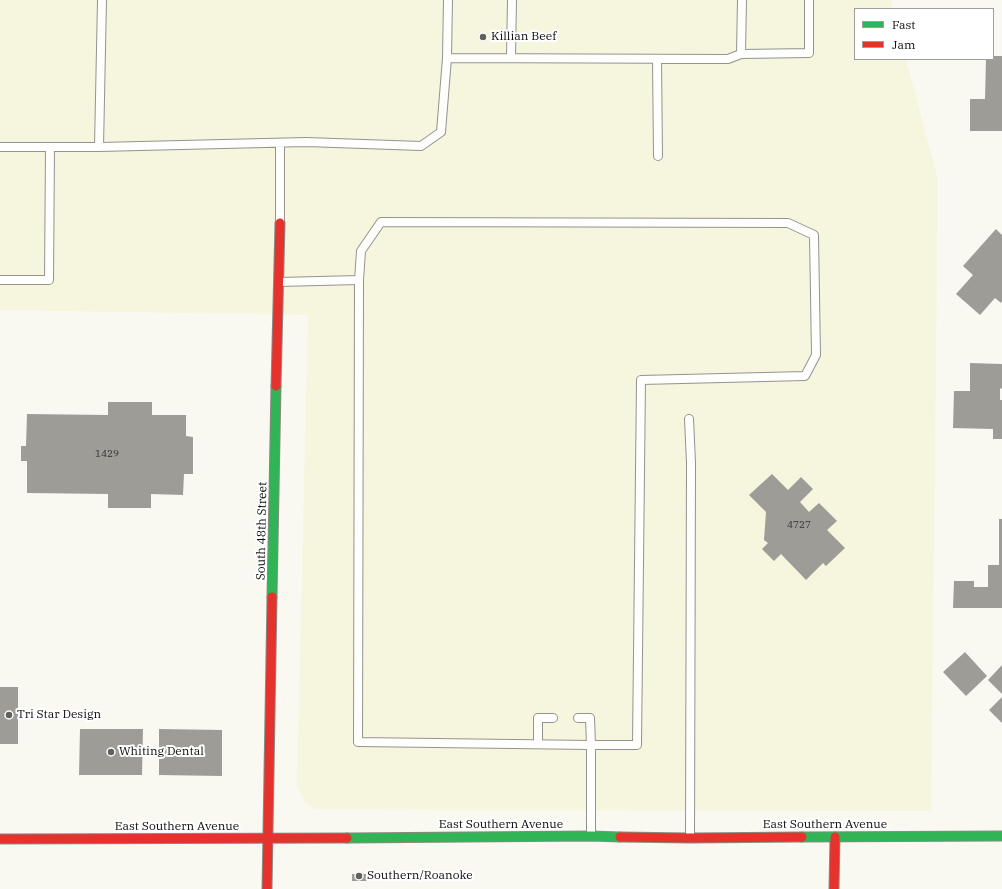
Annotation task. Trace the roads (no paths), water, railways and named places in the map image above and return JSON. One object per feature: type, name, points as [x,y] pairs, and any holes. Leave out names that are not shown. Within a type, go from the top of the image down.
[{"type":"main road","name":"South 48th Street","points":[[267,889],[280,223]]},
{"type":"main road","name":"East Southern Avenue","points":[[0,839],[268,839],[591,836],[690,838],[1002,836]]},
{"type":"main road","points":[[834,889],[835,837]]},
{"type":"lane","points":[[99,147],[102,0]]},
{"type":"lane","points":[[0,146],[99,147],[306,142],[421,146],[441,132],[447,58],[448,0]]},
{"type":"lane","points":[[511,58],[512,0]]},
{"type":"lane","points":[[741,54],[742,0]]},
{"type":"lane","points":[[447,58],[728,59],[741,54],[809,53],[809,0]]},
{"type":"lane","points":[[657,59],[658,156]]},
{"type":"lane","points":[[280,143],[280,223]]},
{"type":"lane","points":[[0,280],[49,280],[50,147]]},
{"type":"lane","points":[[381,222],[788,223],[814,235],[816,355],[805,376],[641,380],[637,745],[358,742],[359,280],[361,251],[381,222]]},
{"type":"lane","points":[[279,282],[359,280]]},
{"type":"lane","points":[[689,419],[691,463],[690,838]]},
{"type":"lane","points":[[538,744],[538,718],[553,718]]},
{"type":"lane","points":[[578,718],[590,718],[591,836]]},
{"type":"place","name":"Killian Beef","points":[[483,37]]},
{"type":"place","name":"Tri Star Design","points":[[9,715]]},
{"type":"place","name":"Whiting Dental","points":[[111,752]]},
{"type":"place","name":"Southern/Roanoke","points":[[359,876]]}]
